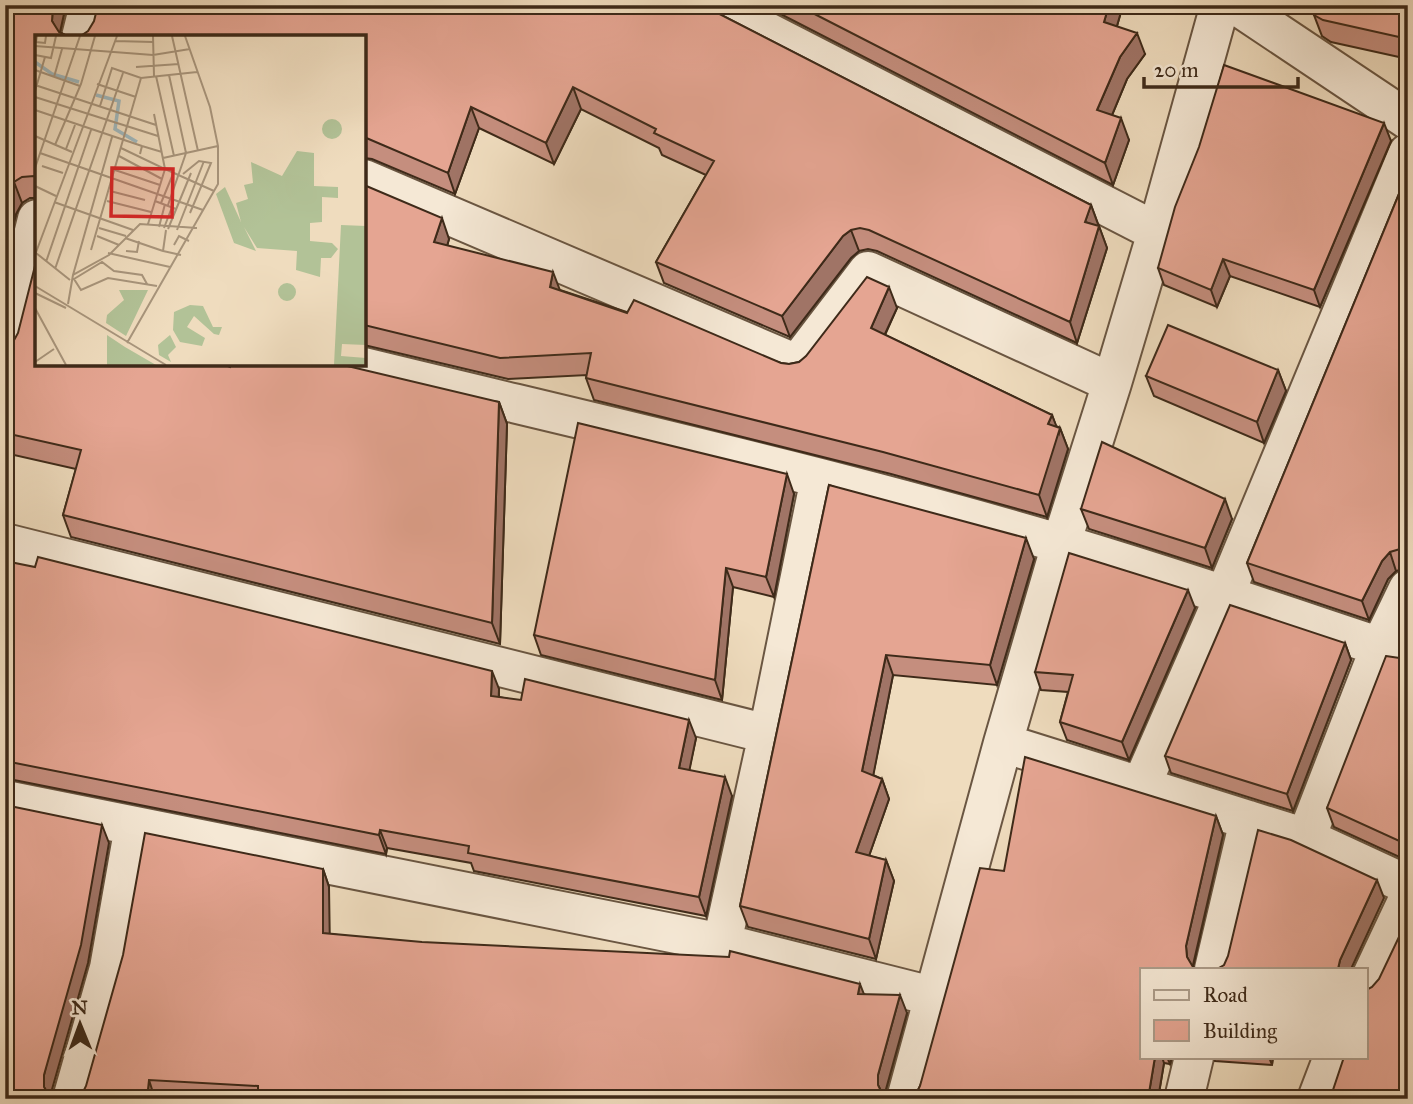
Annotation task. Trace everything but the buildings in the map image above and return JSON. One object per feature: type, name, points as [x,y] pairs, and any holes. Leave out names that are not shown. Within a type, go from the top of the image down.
[{"type":"street","points":[[82,35],[89,5]]},
{"type":"street","points":[[715,5],[1157,232]]},
{"type":"street","points":[[905,1099],[1003,743],[1157,232],[1220,5]]},
{"type":"street","points":[[1236,5],[1408,120]]},
{"type":"street","points":[[1141,786],[1225,594],[1408,153]]},
{"type":"street","points":[[366,180],[797,364],[868,271],[1112,383]]},
{"type":"street","points":[[5,349],[35,227]]},
{"type":"street","points":[[359,366],[820,478],[1061,544],[1225,594],[1394,651]]},
{"type":"street","points":[[722,943],[820,478]]},
{"type":"street","points":[[5,542],[768,734]]},
{"type":"street","points":[[1306,838],[1394,651],[1408,589]]},
{"type":"street","points":[[1003,743],[1306,838],[1408,885]]},
{"type":"street","points":[[5,800],[722,943],[932,996]]},
{"type":"street","points":[[1214,968],[1249,820]]},
{"type":"street","points":[[72,1099],[109,968],[134,826]]},
{"type":"street","points":[[1368,984],[1408,899]]},
{"type":"street","points":[[1184,1099],[1194,1058]]},
{"type":"street","points":[[1317,1099],[1333,1058]]}]
